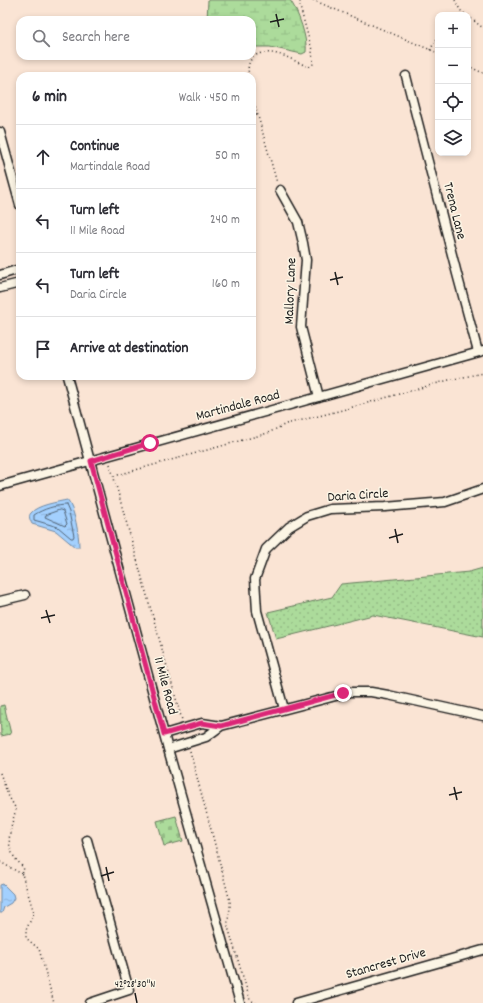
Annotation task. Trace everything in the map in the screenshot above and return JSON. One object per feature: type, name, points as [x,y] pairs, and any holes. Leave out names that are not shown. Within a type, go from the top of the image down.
[{"type":"street","name":"Trena Lane","points":[[406,76],[457,274],[481,352]]},
{"type":"street","points":[[0,132],[16,190]]},
{"type":"street","name":"Mallory Lane","points":[[280,190],[298,222],[303,243],[306,260],[301,327],[319,397]]},
{"type":"street","points":[[0,274],[16,270]]},
{"type":"street","points":[[0,288],[16,284]]},
{"type":"street","name":"Martindale Road","points":[[0,486],[153,442],[481,352]]},
{"type":"street","name":"11 Mile Road","points":[[68,380],[168,749],[240,1003]]},
{"type":"street","name":"Daria Circle","points":[[284,709],[257,611],[255,579],[266,549],[289,527],[307,516],[330,509],[385,507],[445,502],[483,489]]},
{"type":"street","points":[[0,601],[25,594]]},
{"type":"street","points":[[168,749],[206,737],[221,726],[343,693],[358,691],[388,695],[483,716]]},
{"type":"street","points":[[164,734],[202,723],[221,726]]},
{"type":"street","points":[[87,840],[129,990],[90,1003]]},
{"type":"street","name":"Stancrest Drive","points":[[296,1003],[483,950]]},
{"type":"path","points":[[256,55],[269,53],[282,56],[309,67],[313,64],[312,50],[300,7],[300,0]]},
{"type":"path","points":[[313,0],[435,52]]},
{"type":"path","points":[[455,0],[461,12]]},
{"type":"path","points":[[471,19],[483,28]]},
{"type":"path","points":[[430,50],[435,42]]},
{"type":"path","points":[[247,72],[250,60]]},
{"type":"path","points":[[471,67],[483,73]]},
{"type":"path","points":[[256,108],[280,190]]},
{"type":"path","points":[[114,476],[268,433],[286,424],[449,380],[483,373]]},
{"type":"path","points":[[0,773],[8,795],[16,809],[9,838],[10,848],[14,856],[23,866],[24,870],[22,874],[34,913],[26,930],[26,938],[39,949],[54,1003]]},
{"type":"path","points":[[0,862],[22,874]]},
{"type":"green space","points":[[208,0],[290,0],[302,25],[306,52],[302,54],[270,47],[256,47],[256,16],[207,16]]},
{"type":"green space","points":[[483,568],[483,637],[373,615],[276,639],[268,612],[332,597],[341,584],[469,572]]},
{"type":"green space","points":[[4,705],[11,734],[1,736],[0,706]]},
{"type":"green space","points":[[176,816],[183,841],[164,846],[157,821]]},
{"type":"water","points":[[67,500],[74,516],[79,547],[75,547],[56,531],[32,524],[30,518],[31,513],[38,508]]},
{"type":"water","points":[[3,884],[13,894],[14,898],[11,903],[4,907],[2,913],[0,913],[0,885]]},
{"type":"route","points":[[150,443],[91,461],[164,734],[202,723],[221,726],[343,693]]}]
